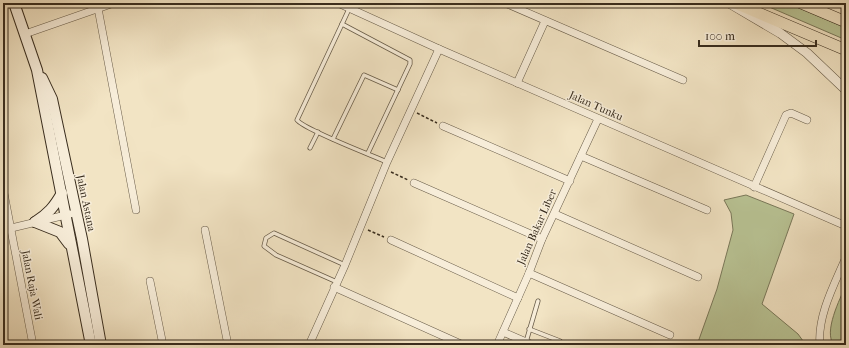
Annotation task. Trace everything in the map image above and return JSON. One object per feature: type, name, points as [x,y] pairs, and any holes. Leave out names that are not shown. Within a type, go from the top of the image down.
[{"type":"main road","name":"Jalan Astana","points":[[14,3],[37,70],[91,345]]},
{"type":"main road","points":[[735,3],[846,50]]},
{"type":"main road","points":[[802,3],[846,22]]},
{"type":"main road","name":"Jalan Astana","points":[[37,70],[52,99],[76,213],[100,345]]},
{"type":"main road","points":[[35,222],[47,215],[62,193]]},
{"type":"main road","points":[[35,222],[60,232],[71,247]]},
{"type":"street","points":[[25,34],[97,6],[114,3]]},
{"type":"street","name":"Jalan Tunku","points":[[338,3],[598,119],[846,226]]},
{"type":"street","points":[[505,3],[683,80]]},
{"type":"street","points":[[729,3],[780,33],[807,53],[846,90]]},
{"type":"street","points":[[97,6],[136,210]]},
{"type":"street","points":[[517,83],[545,20]]},
{"type":"street","points":[[309,345],[345,265],[387,162],[439,49]]},
{"type":"street","points":[[754,187],[786,114],[791,114],[806,120]]},
{"type":"street","name":"Jalan Bakar Liber","points":[[496,345],[529,273],[542,239],[555,214],[598,119]]},
{"type":"street","points":[[444,126],[570,181]]},
{"type":"street","points":[[581,156],[707,210]]},
{"type":"street","points":[[414,183],[542,239]]},
{"type":"street","name":"Jalan Raja Wali","points":[[3,188],[32,345]]},
{"type":"street","points":[[3,230],[76,213]]},
{"type":"street","points":[[555,214],[698,277]]},
{"type":"street","points":[[205,230],[228,345]]},
{"type":"street","points":[[391,240],[518,298]]},
{"type":"street","points":[[820,345],[820,331],[828,301],[846,257]]},
{"type":"street","points":[[529,273],[670,335]]},
{"type":"street","points":[[150,281],[163,345]]},
{"type":"street","points":[[335,285],[464,345]]},
{"type":"street","points":[[503,332],[530,344]]},
{"type":"lane","points":[[349,8],[297,120],[318,132],[387,162]]},
{"type":"lane","points":[[342,24],[410,60],[398,90],[368,153]]},
{"type":"lane","points":[[334,138],[364,75],[398,90]]},
{"type":"lane","points":[[310,148],[318,132]]},
{"type":"lane","points":[[335,285],[276,255],[264,246],[266,238],[274,233],[345,265]]},
{"type":"lane","points":[[530,344],[530,329],[538,301]]},
{"type":"lane","points":[[530,329],[560,341]]},
{"type":"path","points":[[411,111],[444,126]]},
{"type":"path","points":[[384,169],[414,183]]},
{"type":"path","points":[[361,226],[391,240]]},
{"type":"green space","points":[[760,3],[788,3],[846,28],[846,40]]},
{"type":"green space","points":[[746,195],[794,214],[762,304],[798,334],[806,345],[697,345],[717,289],[733,230],[731,213],[724,200]]},
{"type":"green space","points":[[846,285],[846,345],[834,345],[830,332],[831,324]]}]
